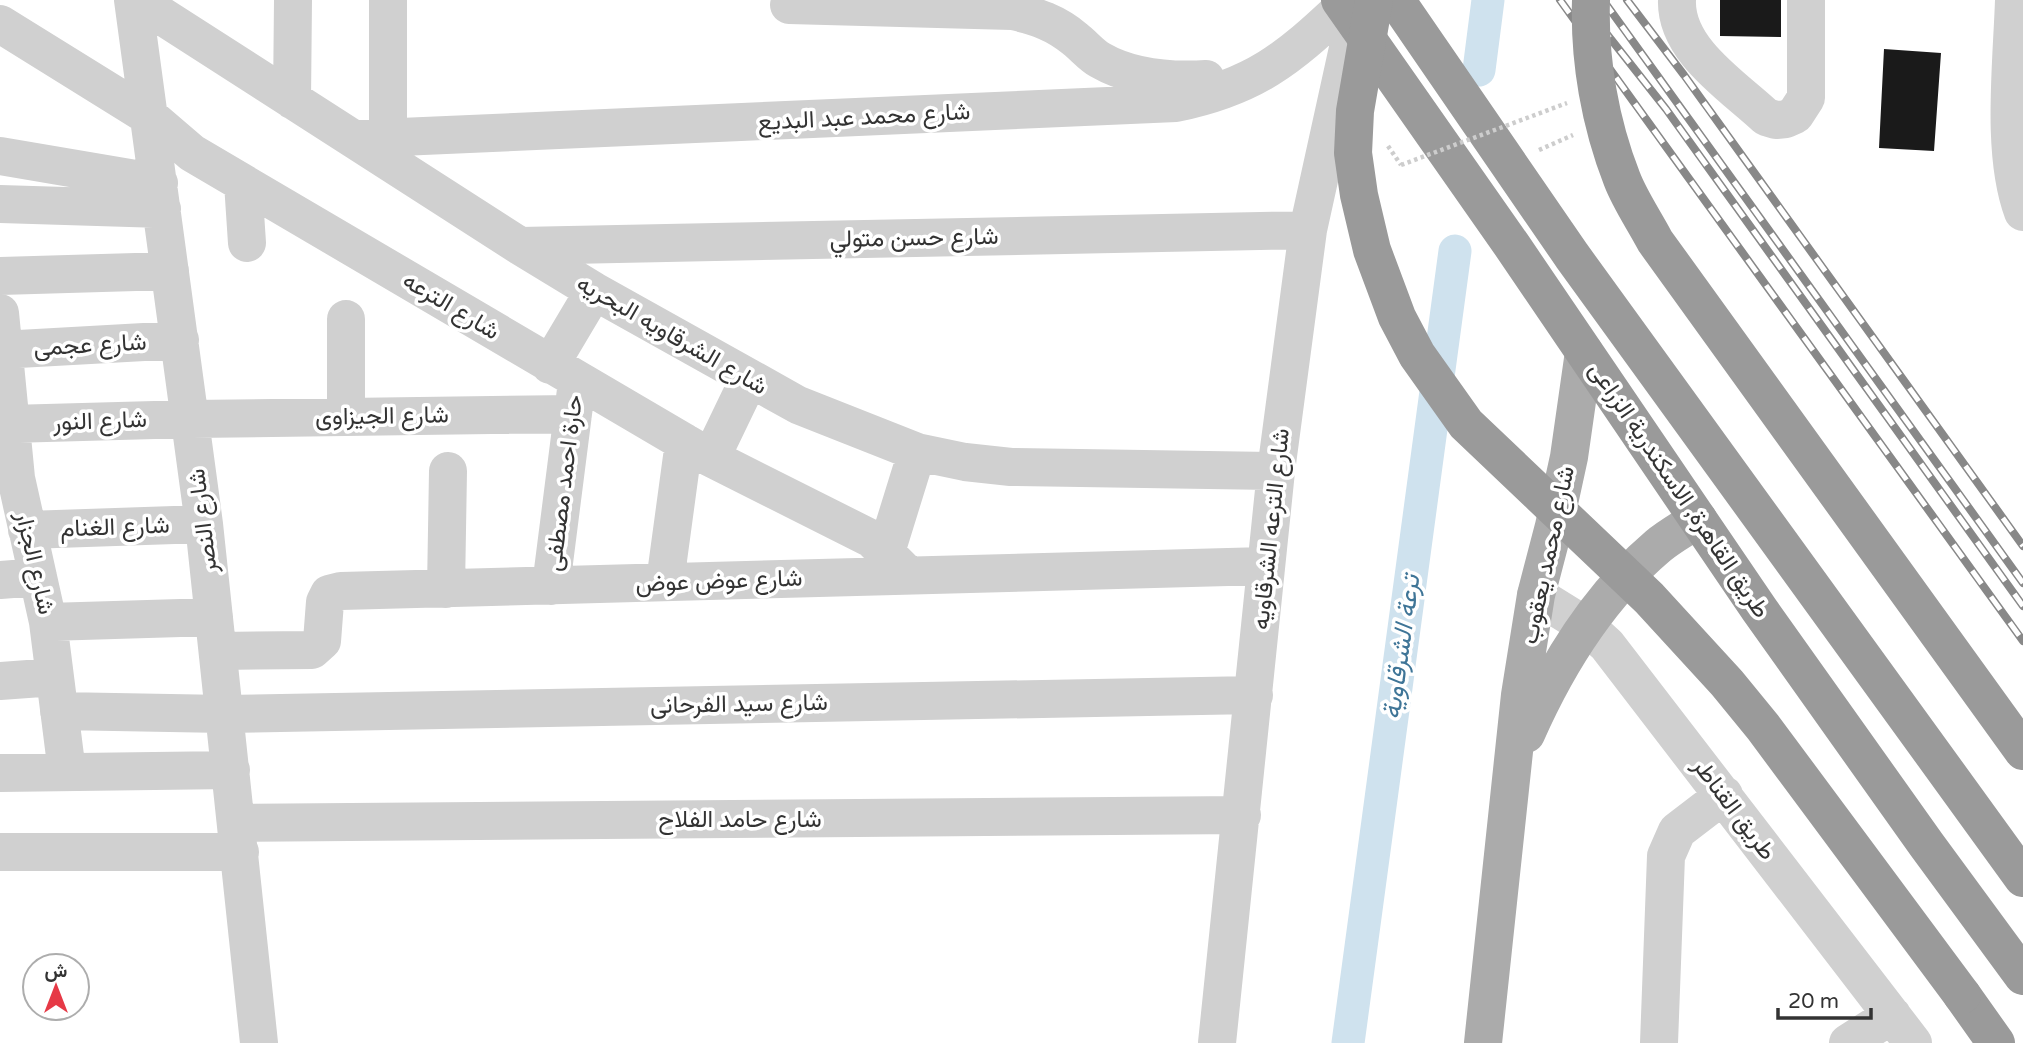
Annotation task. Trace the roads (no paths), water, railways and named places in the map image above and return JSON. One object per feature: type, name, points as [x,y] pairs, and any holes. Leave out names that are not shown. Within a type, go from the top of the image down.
[{"type":"highway","name":"طريق القاهرة, الاسكندرية الزراعى","points":[[1396,0],[1572,256],[2023,878]]},
{"type":"highway","points":[[1591,0],[1590,21],[1595,74],[1604,125],[1623,181],[1655,241],[2023,751]]},
{"type":"highway","name":"طريق القاهرة, الاسكندرية الزراعى","points":[[1353,7],[1698,519],[1854,744],[2023,976]]},
{"type":"highway","points":[[1353,7],[1353,153],[1359,195],[1381,277],[1397,317],[1417,355],[1466,424],[1649,598],[1727,683],[1763,727],[1996,1043]]},
{"type":"main road","name":"شارع محمد يعقوب","points":[[1483,1043],[1520,695],[1536,595],[1569,457],[1584,352]]},
{"type":"main road","name":"شارع محمد يعقوب","points":[[1515,758],[1541,701],[1586,625],[1633,570],[1659,545],[1698,519]]},
{"type":"street","name":"شارع الشرقاويه البحريه","points":[[135,0],[292,100],[371,139],[520,246],[594,291],[797,405],[917,452],[965,462],[1011,467],[1276,471]]},
{"type":"street","name":"شارع النصر","points":[[135,0],[204,524],[259,1043]]},
{"type":"street","points":[[292,100],[293,0]]},
{"type":"street","points":[[371,139],[387,0]]},
{"type":"street","points":[[1677,0],[1683,31],[1696,53],[1766,117],[1776,120],[1795,115],[1806,98],[1806,0]]},
{"type":"street","points":[[2014,0],[2010,143],[2012,172],[2023,212]]},
{"type":"street","points":[[789,5],[1012,11],[1029,14],[1054,24],[1099,60],[1127,72],[1158,78],[1198,80],[1255,78]]},
{"type":"street","name":"شارع محمد عبد البديع","points":[[371,139],[1147,105],[1203,97],[1255,78],[1353,7]]},
{"type":"street","name":"شارع الترعه الشرقاويه","points":[[1217,1043],[1276,471],[1308,230],[1353,7]]},
{"type":"street","name":"شارع الترعه","points":[[0,24],[149,117],[192,153],[567,387],[861,533],[872,539],[897,564]]},
{"type":"street","points":[[0,156],[160,196]]},
{"type":"street","points":[[243,183],[247,243]]},
{"type":"street","points":[[0,204],[160,196]]},
{"type":"street","name":"شارع حسن متولي","points":[[520,246],[1308,230]]},
{"type":"street","points":[[0,276],[170,271]]},
{"type":"street","points":[[567,387],[594,291]]},
{"type":"street","points":[[346,319],[346,416]]},
{"type":"street","name":"شارع عجمى","points":[[1,337],[180,340]]},
{"type":"street","name":"شارع الجزار","points":[[1,337],[10,424],[8,479],[27,530],[48,622],[66,772]]},
{"type":"street","points":[[664,582],[698,450],[749,379]]},
{"type":"street","name":"شارع الجيزاوى","points":[[191,419],[346,416],[567,387]]},
{"type":"street","name":"حارة احمد مصطفى","points":[[551,586],[567,387]]},
{"type":"street","name":"شارع النور","points":[[10,424],[191,419]]},
{"type":"street","points":[[897,564],[917,452]]},
{"type":"street","points":[[446,589],[448,471]]},
{"type":"street","name":"شارع الغنام","points":[[27,530],[204,524]]},
{"type":"street","name":"شارع عوض عوض","points":[[216,634],[312,650],[322,640],[325,602],[330,594],[341,591],[664,582],[897,564],[1265,566]]},
{"type":"street","points":[[0,580],[38,577]]},
{"type":"street","name":"طريق القناطر","points":[[1536,595],[1586,625],[1608,645],[1902,1029]]},
{"type":"street","points":[[48,622],[216,634]]},
{"type":"street","name":"شارع سيد الفرحانى","points":[[0,681],[57,694],[225,714],[1254,695]]},
{"type":"street","points":[[0,773],[231,770]]},
{"type":"street","points":[[1659,1043],[1666,856],[1677,831],[1724,795]]},
{"type":"street","name":"شارع حامد الفلاح","points":[[0,852],[239,838],[1242,815]]},
{"type":"street","points":[[1848,1043],[1902,1029]]},
{"type":"waterway","name":"ترعة الشرقاوية","points":[[1479,70],[1488,0]]},
{"type":"waterway","name":"ترعة الشرقاوية","points":[[1348,1043],[1455,251]]},
{"type":"railway","points":[[1560,0],[2023,641]]},
{"type":"railway","points":[[1580,0],[1666,109],[2023,606]]},
{"type":"railway","points":[[1603,0],[2023,583]]},
{"type":"railway","points":[[1627,0],[1684,75],[2023,546]]}]
